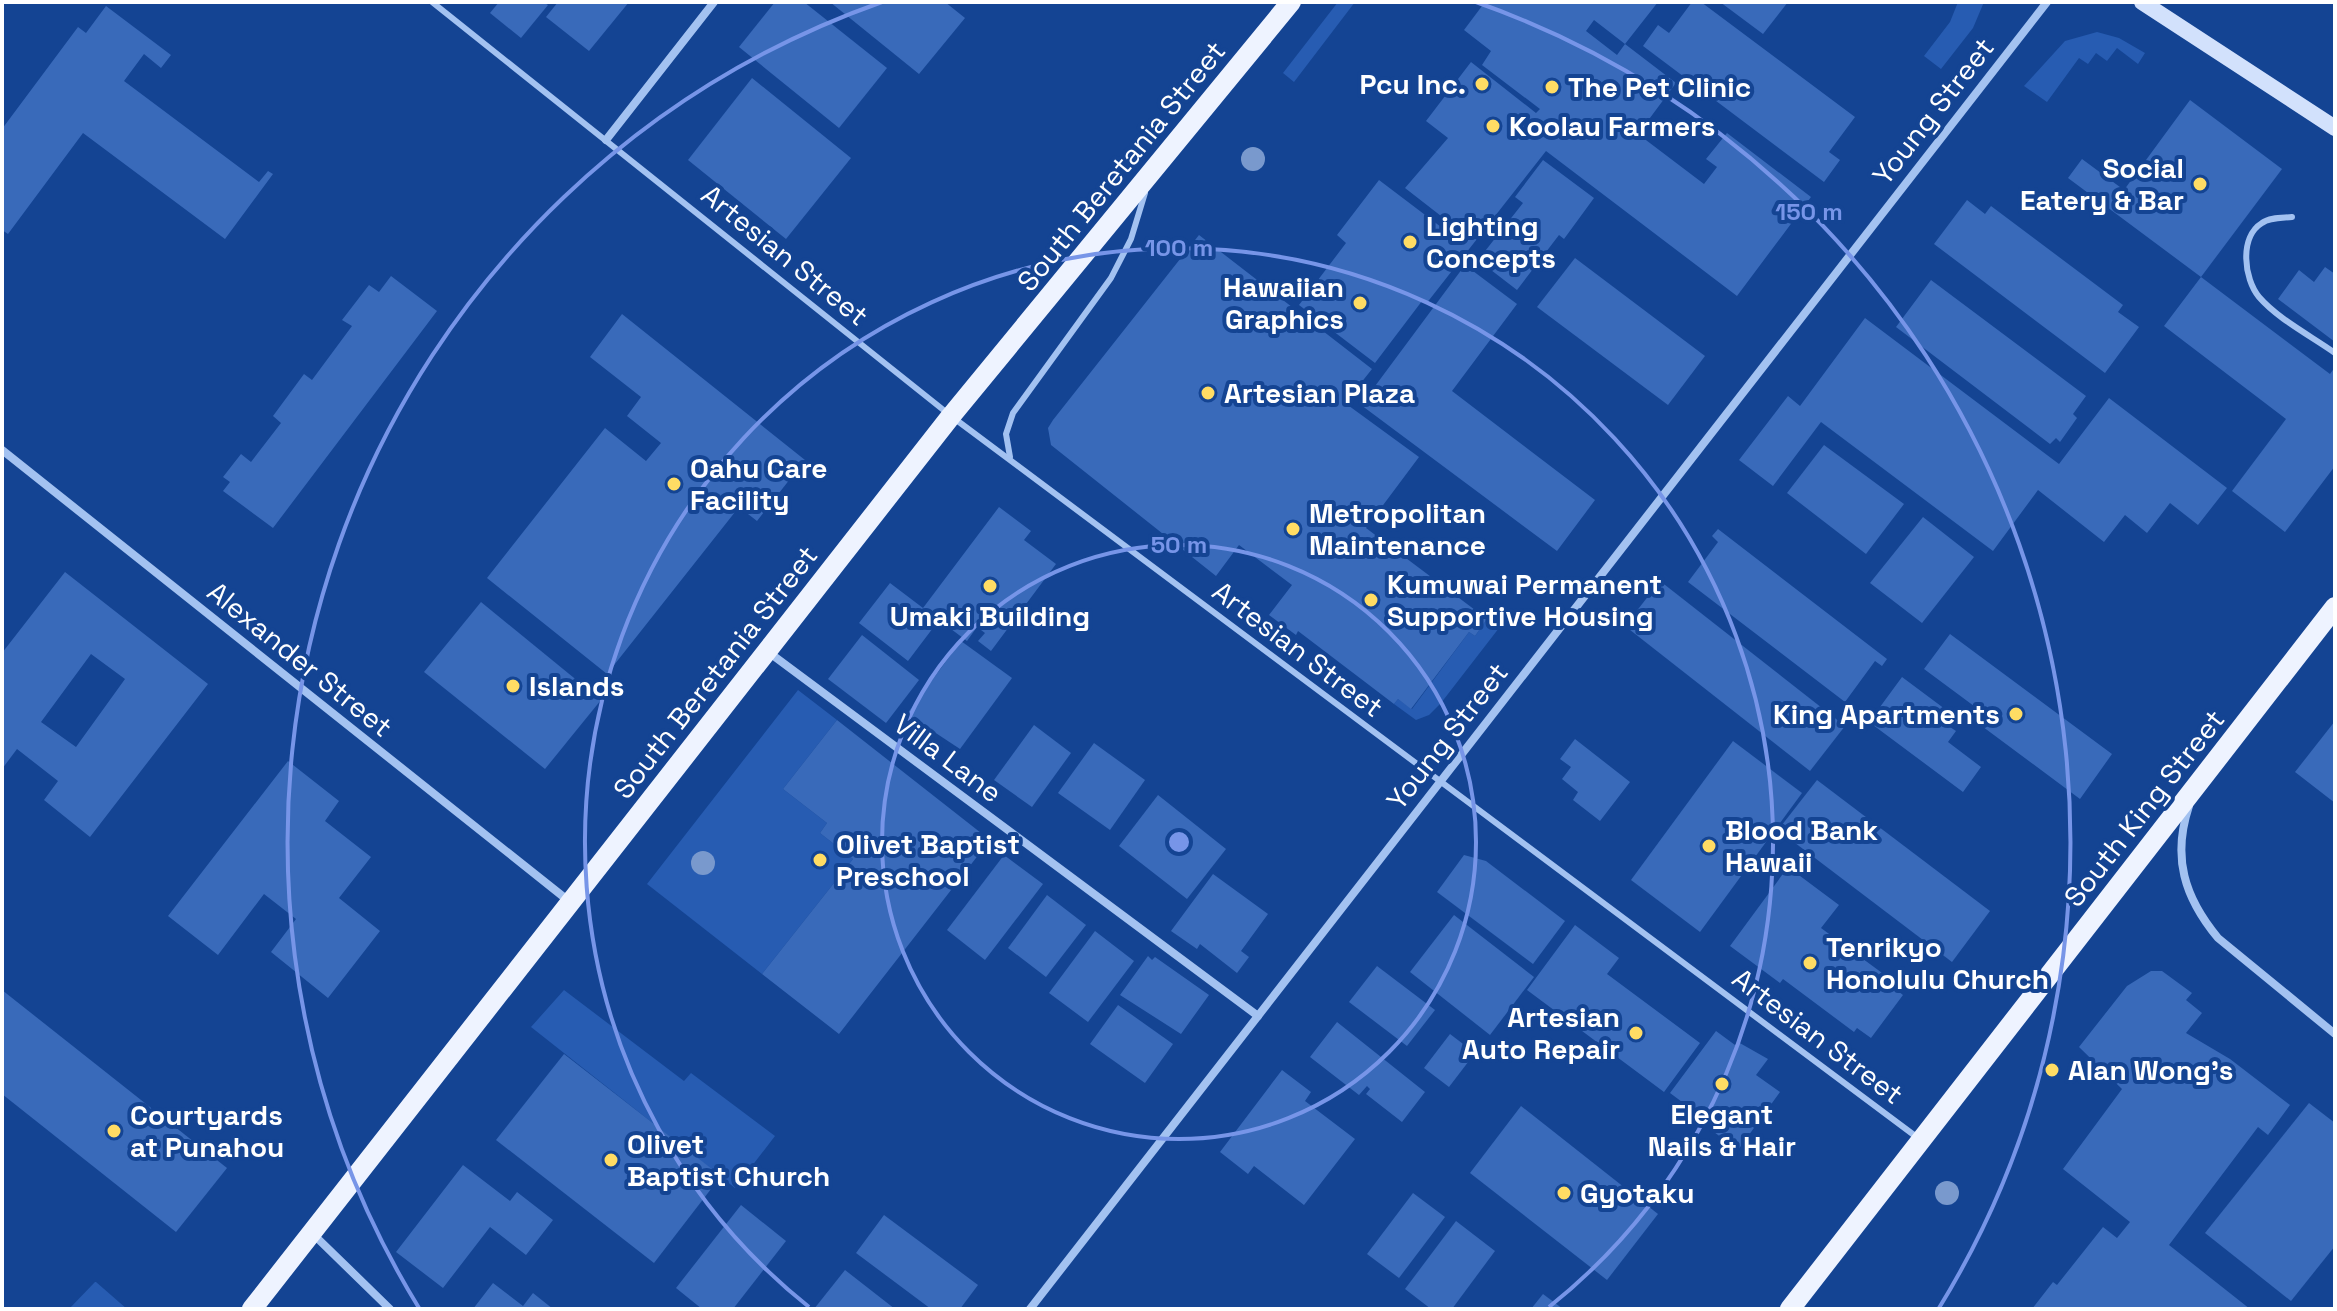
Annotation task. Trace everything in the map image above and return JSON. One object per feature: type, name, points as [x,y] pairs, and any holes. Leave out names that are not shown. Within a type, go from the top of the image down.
[{"type":"main road","name":"South Beretania Street","points":[[252,1309],[951,416],[1291,2]]},
{"type":"main road","points":[[2142,2],[2335,128]]},
{"type":"main road","name":"South King Street","points":[[1790,1309],[2335,607]]},
{"type":"street","points":[[606,140],[714,2]]},
{"type":"street","name":"Young Street","points":[[1030,1309],[2047,2]]},
{"type":"street","name":"Alexander Street","points":[[2,450],[570,903]]},
{"type":"street","name":"Villa Lane","points":[[767,651],[1258,1016]]},
{"type":"street","points":[[2195,789],[2179,848],[2184,884],[2196,908],[2218,938],[2335,1034]]},
{"type":"street","points":[[312,1232],[390,1309]]},
{"type":"lane","name":"Artesian Street","points":[[432,2],[951,416],[1921,1140]]},
{"type":"lane","points":[[1012,460],[1006,434],[1013,413],[1123,259],[1149,178]]},
{"type":"lane","points":[[2292,217],[2268,220],[2251,235],[2246,251],[2251,281],[2266,303],[2335,353]]},
{"type":"shaded area","points":[[1338,2],[1355,2],[1294,82],[1283,73]]},
{"type":"shaded area","points":[[1958,2],[1984,2],[1973,28],[1941,69],[1924,56],[1950,22]]},
{"type":"shaded area","points":[[2097,32],[2119,38],[2145,53],[2138,64],[2117,48],[2107,61],[2096,53],[2088,64],[2079,58],[2047,102],[2024,86],[2065,41]]},
{"type":"shaded area","points":[[1487,619],[1499,628],[1429,715],[1416,720],[1394,704],[1398,699],[1412,709],[1469,632],[1475,636]]},
{"type":"shaded area","points":[[798,690],[837,720],[783,789],[827,823],[820,833],[853,859],[762,974],[647,884]]},
{"type":"shaded area","points":[[564,990],[684,1081],[691,1073],[775,1136],[735,1188],[531,1027]]},
{"type":"shaded area","points":[[96,1282],[127,1309],[69,1309]]},
{"type":"building","points":[[499,2],[543,2],[548,5],[521,38],[490,13]]},
{"type":"building","points":[[558,2],[629,2],[589,51],[546,17]]},
{"type":"building","points":[[775,2],[804,2],[887,68],[839,128],[739,47]]},
{"type":"building","points":[[830,2],[945,2],[965,18],[919,74]]},
{"type":"building","points":[[1485,2],[1658,2],[1625,44],[1676,83],[1638,134],[1704,184],[1717,167],[1706,159],[1727,133],[1811,197],[1737,296],[1546,151],[1426,304],[1422,301],[1375,363],[1299,305],[1346,243],[1337,235],[1379,180],[1445,230],[1450,223],[1405,188],[1448,138],[1426,121],[1471,62],[1536,113],[1540,109],[1482,65],[1491,51],[1464,30]],"holes":[[[1594,20],[1625,44],[1617,55],[1586,31]]]},
{"type":"building","points":[[1692,2],[1701,2],[1855,117],[1829,152],[1840,160],[1824,182],[1643,46],[1658,25],[1669,33]]},
{"type":"building","points":[[1720,2],[1788,2],[1763,34]]},
{"type":"building","points":[[106,6],[171,55],[161,68],[144,54],[124,81],[259,182],[268,171],[273,174],[225,239],[83,133],[8,234],[2,230],[2,129],[78,27],[86,33]]},
{"type":"building","points":[[752,78],[851,158],[786,239],[688,160]]},
{"type":"building","name":"Social Eatery & Bar","points":[[2190,100],[2282,169],[2201,277],[2068,178],[2082,159],[2124,190]]},
{"type":"building","points":[[1543,160],[1594,198],[1564,239],[1559,235],[1517,290],[1478,260],[1523,203],[1515,197]]},
{"type":"building","points":[[1967,200],[1985,214],[1991,206],[2123,305],[2118,312],[2139,327],[2105,373],[1934,244]]},
{"type":"building","points":[[1199,235],[1372,369],[1345,403],[1419,457],[1366,528],[1487,619],[1475,636],[1469,632],[1411,709],[1398,699],[1394,704],[1298,631],[1296,635],[1269,615],[1292,585],[1239,545],[1216,576],[1051,445],[1048,428],[1053,420]]},
{"type":"building","points":[[1575,258],[1705,356],[1668,405],[1537,307]]},
{"type":"building","points":[[1465,265],[1517,304],[1452,391],[1595,500],[1557,551],[1361,405]]},
{"type":"building","points":[[2325,267],[2335,274],[2335,342],[2278,299],[2299,270],[2314,282]]},
{"type":"building","points":[[391,276],[437,311],[273,528],[223,491],[230,482],[223,477],[241,454],[251,462],[281,423],[273,416],[304,374],[312,380],[352,326],[342,320],[369,285],[379,292]]},
{"type":"building","points":[[2201,277],[2330,374],[2335,367],[2335,466],[2285,532],[2232,491],[2286,419],[2164,326]]},
{"type":"building","points":[[1931,280],[2086,396],[2073,414],[2077,418],[2060,442],[2056,438],[2050,444],[1896,327]]},
{"type":"building","name":"Oahu Care Facility","points":[[622,314],[805,460],[757,521],[739,507],[607,674],[487,578],[605,428],[646,461],[661,443],[627,416],[641,397],[590,357]]},
{"type":"building","points":[[1865,318],[2059,464],[2109,398],[2227,488],[2198,525],[2170,503],[2147,533],[2125,515],[2104,542],[2038,490],[1993,551],[1821,422],[1773,486],[1739,460],[1788,396],[1800,406]]},
{"type":"building","points":[[1824,445],[1904,504],[1866,554],[1787,493]]},
{"type":"building","name":"Umaki Building","points":[[999,507],[1031,531],[1024,540],[1056,564],[991,651],[978,641],[985,633],[977,627],[967,641],[939,620],[908,661],[859,623],[890,583],[923,608]]},
{"type":"building","points":[[1923,517],[1974,557],[1922,623],[1870,583]]},
{"type":"building","points":[[1718,529],[1887,659],[1882,666],[1875,661],[1845,702],[1688,582],[1718,542],[1712,536]]},
{"type":"building","points":[[65,572],[208,684],[90,837],[44,800],[58,781],[17,749],[2,769],[2,653]],"holes":[[[91,654],[125,679],[76,747],[41,722]]]},
{"type":"building","points":[[1660,581],[1845,726],[1810,771],[1625,626]]},
{"type":"building","name":"Islands","points":[[481,602],[601,700],[545,769],[424,672]]},
{"type":"building","name":"King Apartments","points":[[1950,634],[2112,754],[2080,799],[1971,718],[1978,709],[1924,669]]},
{"type":"building","points":[[862,635],[919,680],[886,723],[828,679]]},
{"type":"building","points":[[961,641],[1012,678],[960,749],[907,714]]},
{"type":"building","points":[[1902,677],[1957,718],[1950,727],[1956,731],[1948,742],[1981,767],[1963,792],[1869,722]]},
{"type":"building","name":"Olivet Baptist Preschool","points":[[837,720],[990,840],[839,1034],[762,974],[853,859],[820,833],[827,823],[783,789]]},
{"type":"building","points":[[2335,721],[2335,803],[2295,772]]},
{"type":"building","points":[[1034,725],[1071,753],[1032,807],[994,780]]},
{"type":"building","points":[[1575,739],[1630,782],[1600,821],[1573,800],[1578,792],[1562,779],[1571,767],[1560,759]]},
{"type":"building","name":"Blood Bank Hawaii","points":[[1733,741],[1802,793],[1700,932],[1631,880]]},
{"type":"building","points":[[1094,743],[1145,780],[1110,830],[1058,793]]},
{"type":"building","points":[[288,761],[339,801],[325,821],[371,857],[339,898],[380,931],[328,998],[271,952],[296,919],[264,894],[218,955],[168,916]]},
{"type":"building","points":[[1817,780],[1990,911],[1952,962],[1778,830]]},
{"type":"building","points":[[1158,795],[1226,849],[1187,899],[1119,846]]},
{"type":"building","points":[[1004,855],[1043,884],[985,960],[947,930]]},
{"type":"building","points":[[1464,855],[1486,861],[1565,921],[1533,964],[1437,892]]},
{"type":"building","name":"Tenrikyo Honolulu Church","points":[[1788,867],[1839,905],[1821,928],[1893,981],[1890,985],[1903,995],[1871,1038],[1857,1028],[1854,1032],[1783,979],[1780,983],[1730,946]]},
{"type":"building","points":[[1213,874],[1268,914],[1241,951],[1249,957],[1237,973],[1200,944],[1197,949],[1171,931]]},
{"type":"building","points":[[1047,895],[1086,925],[1046,977],[1008,948]]},
{"type":"building","points":[[1454,915],[1534,977],[1490,1035],[1410,972]]},
{"type":"building","name":"Artesian Auto Repair","points":[[1575,925],[1619,958],[1607,974],[1700,1043],[1664,1092],[1527,990]]},
{"type":"building","points":[[1095,931],[1134,961],[1088,1022],[1049,993]]},
{"type":"building","points":[[1148,956],[1152,960],[1155,957],[1209,995],[1181,1034],[1120,995]]},
{"type":"building","points":[[1377,966],[1435,1010],[1407,1046],[1349,1002]]},
{"type":"building","points":[[2151,971],[2162,971],[2192,993],[2186,1000],[2202,1013],[2186,1033],[2230,1059],[2290,1105],[2268,1135],[2258,1127],[2169,1245],[2250,1309],[2032,1309],[2053,1282],[2057,1285],[2103,1227],[2117,1238],[2130,1222],[2063,1169],[2122,1089],[2079,1047],[2127,986]]},
{"type":"building","name":"Courtyards at Punahou","points":[[2,990],[227,1168],[176,1232],[2,1094]]},
{"type":"building","points":[[1118,1005],[1173,1044],[1145,1083],[1090,1044]]},
{"type":"building","points":[[1337,1022],[1425,1092],[1402,1122],[1366,1094],[1370,1089],[1367,1086],[1359,1095],[1310,1057]]},
{"type":"building","name":"Elegant Nails & Hair","points":[[1716,1031],[1735,1045],[1738,1042],[1768,1059],[1756,1075],[1780,1092],[1738,1150],[1714,1132],[1717,1128],[1670,1093]]},
{"type":"building","points":[[1450,1034],[1475,1053],[1449,1087],[1424,1068]]},
{"type":"building","name":"Olivet Baptist Church","points":[[564,1054],[721,1176],[654,1263],[496,1140]]},
{"type":"building","points":[[1282,1070],[1311,1092],[1305,1101],[1355,1139],[1304,1205],[1254,1166],[1248,1174],[1220,1152]]},
{"type":"building","points":[[2309,1103],[2335,1123],[2335,1246],[2291,1301],[2205,1233]]},
{"type":"building","name":"Gyotaku","points":[[1521,1106],[1658,1214],[1607,1280],[1470,1173]]},
{"type":"building","points":[[463,1165],[510,1201],[517,1192],[553,1220],[526,1255],[490,1227],[443,1288],[396,1252]]},
{"type":"building","points":[[1413,1193],[1445,1217],[1399,1278],[1367,1254]]},
{"type":"building","points":[[741,1205],[786,1241],[733,1309],[702,1309],[676,1288]]},
{"type":"building","points":[[884,1215],[978,1285],[960,1309],[931,1309],[856,1253]]},
{"type":"building","points":[[1456,1221],[1495,1251],[1452,1309],[1431,1309],[1405,1289]]},
{"type":"building","points":[[845,1270],[895,1309],[814,1309]]},
{"type":"building","points":[[493,1283],[523,1306],[533,1293],[553,1309],[473,1309]]},
{"type":"building","points":[[1543,1294],[1563,1309],[1531,1309]]},
{"type":"place","name":"Pcu Inc.","points":[[1482,84]]},
{"type":"place","name":"The Pet Clinic","points":[[1552,87]]},
{"type":"place","name":"Koolau Farmers","points":[[1493,126]]},
{"type":"place","name":"Social Eatery & Bar","points":[[2200,184]]},
{"type":"place","name":"Lighting Concepts","points":[[1410,242]]},
{"type":"place","name":"Hawaiian Graphics","points":[[1360,303]]},
{"type":"place","name":"Artesian Plaza","points":[[1208,393]]},
{"type":"place","name":"Oahu Care Facility","points":[[674,484]]},
{"type":"place","name":"Metropolitan Maintenance","points":[[1293,529]]},
{"type":"place","name":"Umaki Building","points":[[990,586]]},
{"type":"place","name":"Kumuwai Permanent Supportive Housing","points":[[1371,600]]},
{"type":"place","name":"Islands","points":[[513,686]]},
{"type":"place","name":"King Apartments","points":[[2016,714]]},
{"type":"place","name":"Blood Bank Hawaii","points":[[1709,846]]},
{"type":"place","name":"Olivet Baptist Preschool","points":[[820,860]]},
{"type":"place","name":"Tenrikyo Honolulu Church","points":[[1810,963]]},
{"type":"place","name":"Artesian Auto Repair","points":[[1636,1033]]},
{"type":"place","name":"Alan Wong’s","points":[[2052,1070]]},
{"type":"place","name":"Elegant Nails & Hair","points":[[1722,1084]]},
{"type":"place","name":"Courtyards at Punahou","points":[[114,1131]]},
{"type":"place","name":"Olivet Baptist Church","points":[[611,1160]]},
{"type":"place","name":"Gyotaku","points":[[1564,1193]]}]
